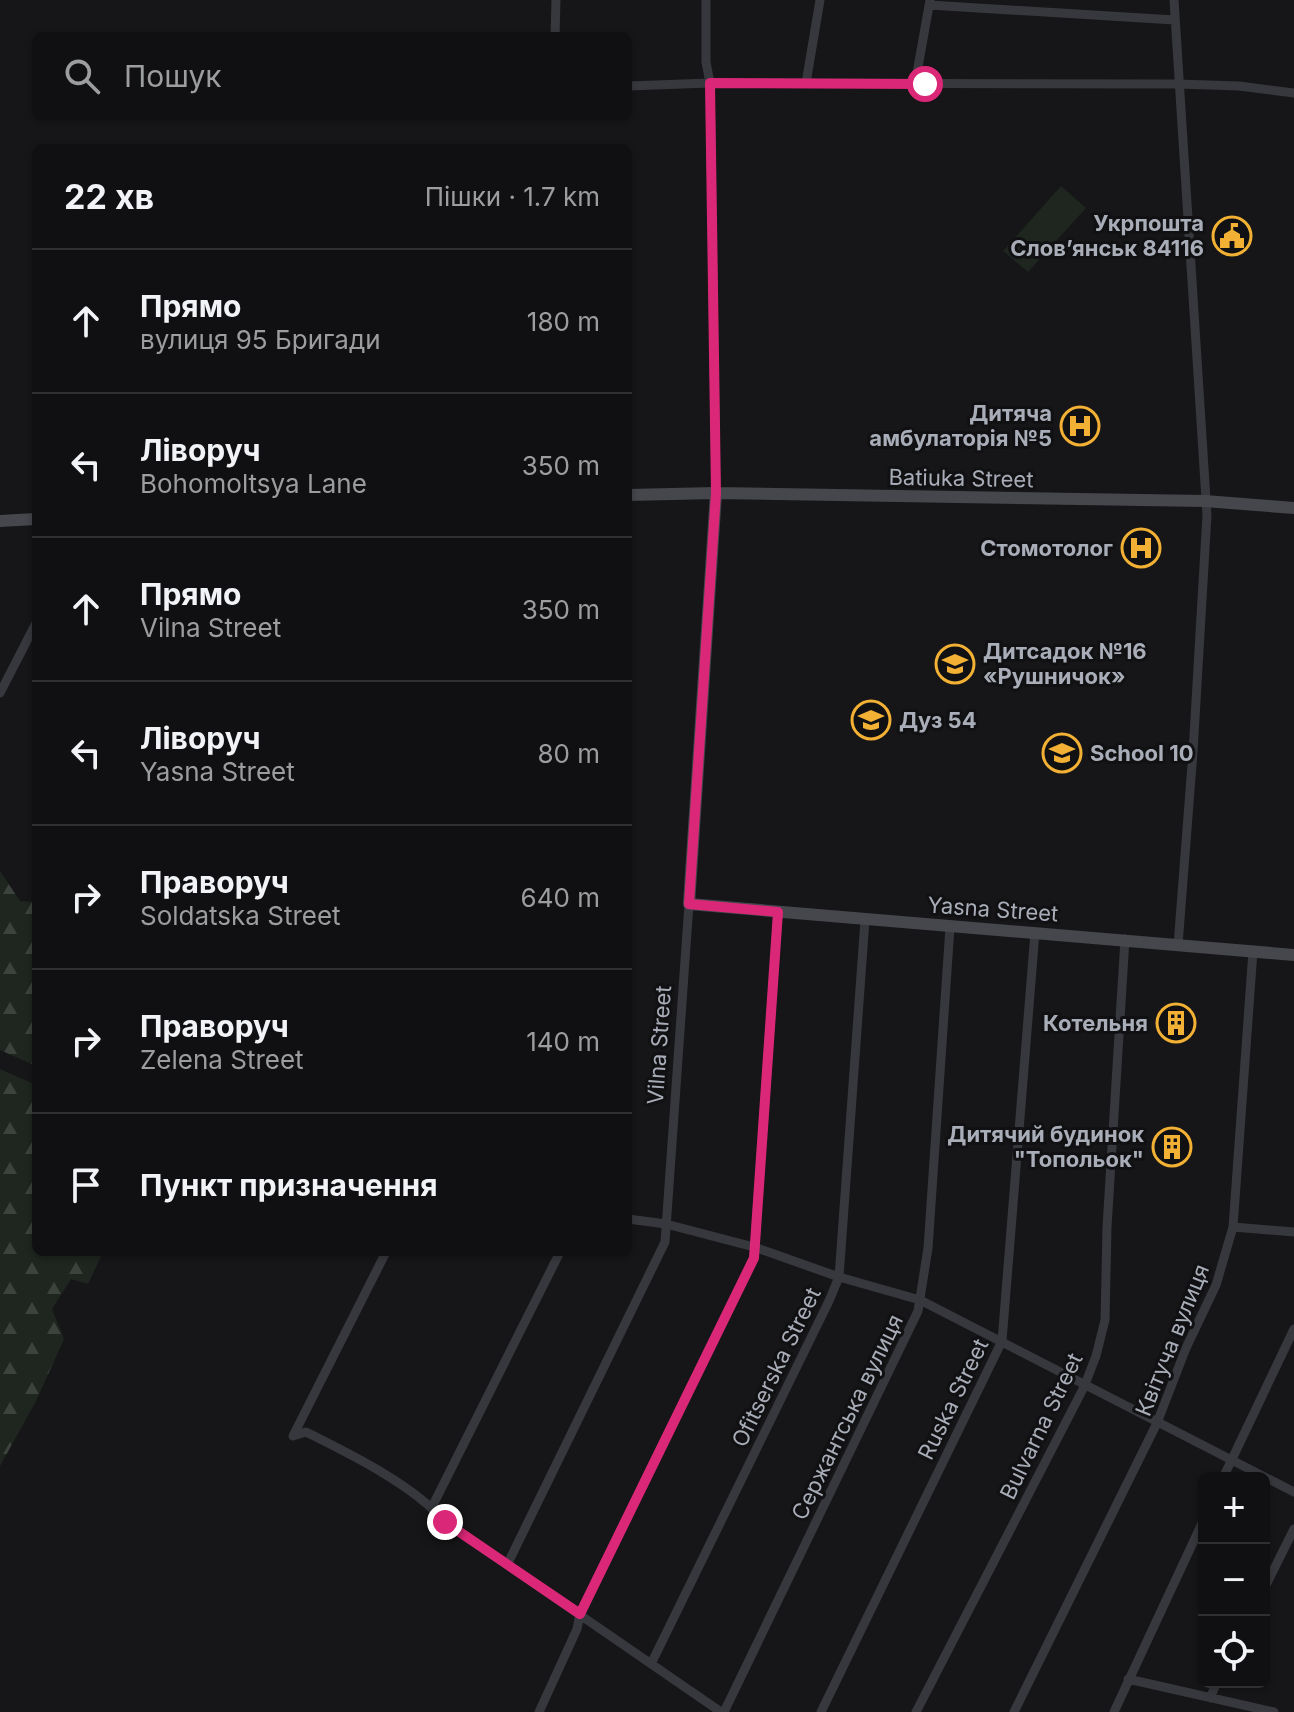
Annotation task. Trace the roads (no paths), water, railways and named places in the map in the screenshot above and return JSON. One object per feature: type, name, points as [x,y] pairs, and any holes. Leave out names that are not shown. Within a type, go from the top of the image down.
[{"type":"street","points":[[555,32],[556,0]]},
{"type":"street","points":[[706,0],[716,493]]},
{"type":"street","points":[[806,83],[820,0]]},
{"type":"street","points":[[1174,0],[1205,501],[1205,567],[1178,945]]},
{"type":"street","points":[[915,84],[929,3],[1175,20]]},
{"type":"street","points":[[632,86],[710,83],[1178,84],[1239,86],[1294,93]]},
{"type":"street","name":"Batiuka Street","points":[[632,495],[716,493],[1205,501],[1294,508]]},
{"type":"street","name":"Vilna Street","points":[[507,1565],[665,1242],[716,493]]},
{"type":"street","points":[[0,521],[32,519]]},
{"type":"street","points":[[0,693],[32,631]]},
{"type":"street","name":"Yasna Street","points":[[689,904],[1294,955]]},
{"type":"street","points":[[539,1712],[577,1629],[580,1614],[754,1258],[778,912]]},
{"type":"street","name":"Ofitserska Street","points":[[651,1664],[839,1277],[865,920]]},
{"type":"street","name":"Сержантська вулиця","points":[[722,1712],[918,1311],[928,1248],[950,927]]},
{"type":"street","name":"Ruska Street","points":[[821,1712],[1002,1341],[1035,932]]},
{"type":"street","name":"Bulvarna Street","points":[[916,1712],[1084,1387],[1096,1356],[1105,1320],[1107,1227],[1125,939]]},
{"type":"street","name":"Квітуча вулиця","points":[[1014,1712],[1157,1423],[1186,1348],[1216,1285],[1233,1227],[1253,951]]},
{"type":"street","points":[[632,1220],[666,1224],[754,1247],[839,1277],[920,1300],[1084,1387],[1294,1492]]},
{"type":"street","points":[[1233,1227],[1294,1232]]},
{"type":"street","points":[[384,1256],[293,1436],[306,1432],[354,1456],[432,1507],[445,1522],[722,1712]]},
{"type":"street","points":[[432,1507],[558,1256]]},
{"type":"street","points":[[1226,1472],[1294,1329]]},
{"type":"street","points":[[1270,1577],[1294,1529]]},
{"type":"street","points":[[1114,1712],[1198,1532]]},
{"type":"street","points":[[1128,1679],[1250,1710],[1274,1712]]},
{"type":"street","points":[[1210,1698],[1214,1688]]},
{"type":"place","name":"Укрпошта Слов’янськ 84116","points":[[1232,236]]},
{"type":"place","name":"Дитяча амбулаторія №5","points":[[1080,426]]},
{"type":"place","name":"Стомотолог","points":[[1141,548]]},
{"type":"place","name":"Дитсадок №16 «Рушничок»","points":[[955,664]]},
{"type":"place","name":"Дуз 54","points":[[871,720]]},
{"type":"place","name":"School 10","points":[[1062,753]]},
{"type":"place","name":"Котельня","points":[[1176,1023]]},
{"type":"place","name":"Дитячий будинок \"Топольок\"","points":[[1172,1147]]}]
